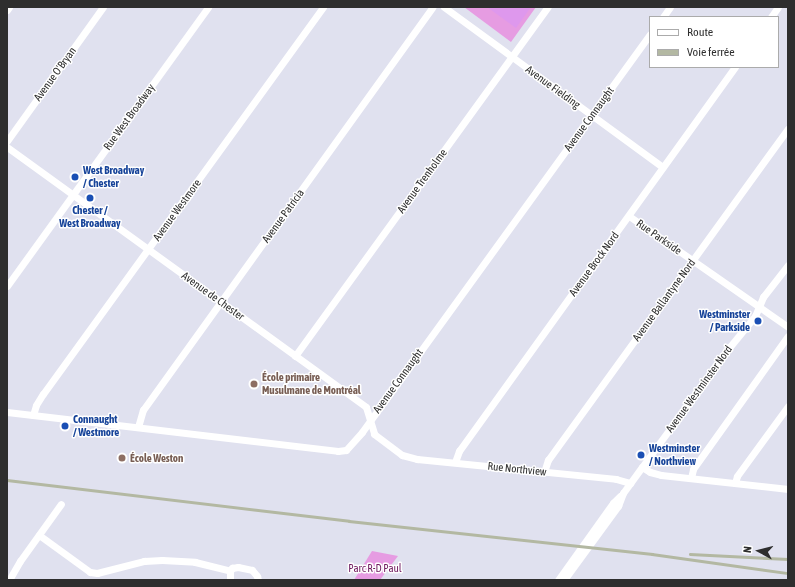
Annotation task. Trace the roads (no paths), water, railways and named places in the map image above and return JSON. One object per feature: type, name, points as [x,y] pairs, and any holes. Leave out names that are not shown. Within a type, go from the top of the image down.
[{"type":"street","name":"Avenue O'Bryan","points":[[7,141],[103,7]]},
{"type":"street","name":"Rue West Broadway","points":[[7,286],[208,7]]},
{"type":"street","name":"Avenue Westmore","points":[[33,415],[39,400],[323,7]]},
{"type":"street","name":"Avenue Patricia","points":[[138,427],[143,410],[433,7]]},
{"type":"street","name":"Avenue Fielding","points":[[444,7],[663,167]]},
{"type":"street","name":"Avenue Trenholme","points":[[295,356],[548,7]]},
{"type":"street","points":[[664,16],[670,7]]},
{"type":"street","points":[[772,16],[778,7]]},
{"type":"street","name":"Avenue Connaught","points":[[7,412],[341,451],[350,447],[649,35]]},
{"type":"street","name":"Avenue Brock Nord","points":[[455,462],[457,454],[734,68]]},
{"type":"street","name":"Avenue Ballantyne Nord","points":[[544,472],[548,460],[788,129]]},
{"type":"street","name":"Avenue de Chester","points":[[7,147],[74,194],[366,407],[374,434],[404,457]]},
{"type":"street","name":"Rue Parkside","points":[[629,216],[788,327]]},
{"type":"street","name":"Avenue Westminster Nord","points":[[558,580],[576,559],[602,523],[613,503],[630,484],[728,348],[750,323],[765,294],[788,265]]},
{"type":"street","points":[[691,478],[693,469],[788,336]]},
{"type":"street","points":[[735,483],[737,476],[788,406]]},
{"type":"street","name":"Rue Northview","points":[[404,457],[616,479],[630,484]]},
{"type":"street","points":[[642,467],[657,475],[788,489]]},
{"type":"street","points":[[8,580],[61,504]]},
{"type":"street","points":[[39,535],[90,572],[102,572],[144,561],[162,560],[195,562],[230,571]]},
{"type":"street","name":"Avenue Westminster Nord","points":[[564,580],[576,559]]},
{"type":"street","points":[[230,571],[235,567],[248,568],[255,572],[258,580]]},
{"type":"street","points":[[230,571],[230,580]]},
{"type":"railway","points":[[7,480],[349,521],[652,554],[788,573]]},
{"type":"railway","points":[[690,554],[788,559]]},
{"type":"place","name":"West Broadway / Chester","points":[[75,177]]},
{"type":"place","name":"Chester / West Broadway","points":[[90,198]]},
{"type":"place","name":"Westminster / Parkside","points":[[758,321]]},
{"type":"place","name":"École primaire Musulmane de Montréal","points":[[254,384]]},
{"type":"place","name":"Connaught / Westmore","points":[[65,426]]},
{"type":"place","name":"Westminster / Northview","points":[[641,455]]},
{"type":"place","name":"École Weston","points":[[122,458]]},
{"type":"park label","name":"Parc R-D Paul","points":[[375,568]]}]
